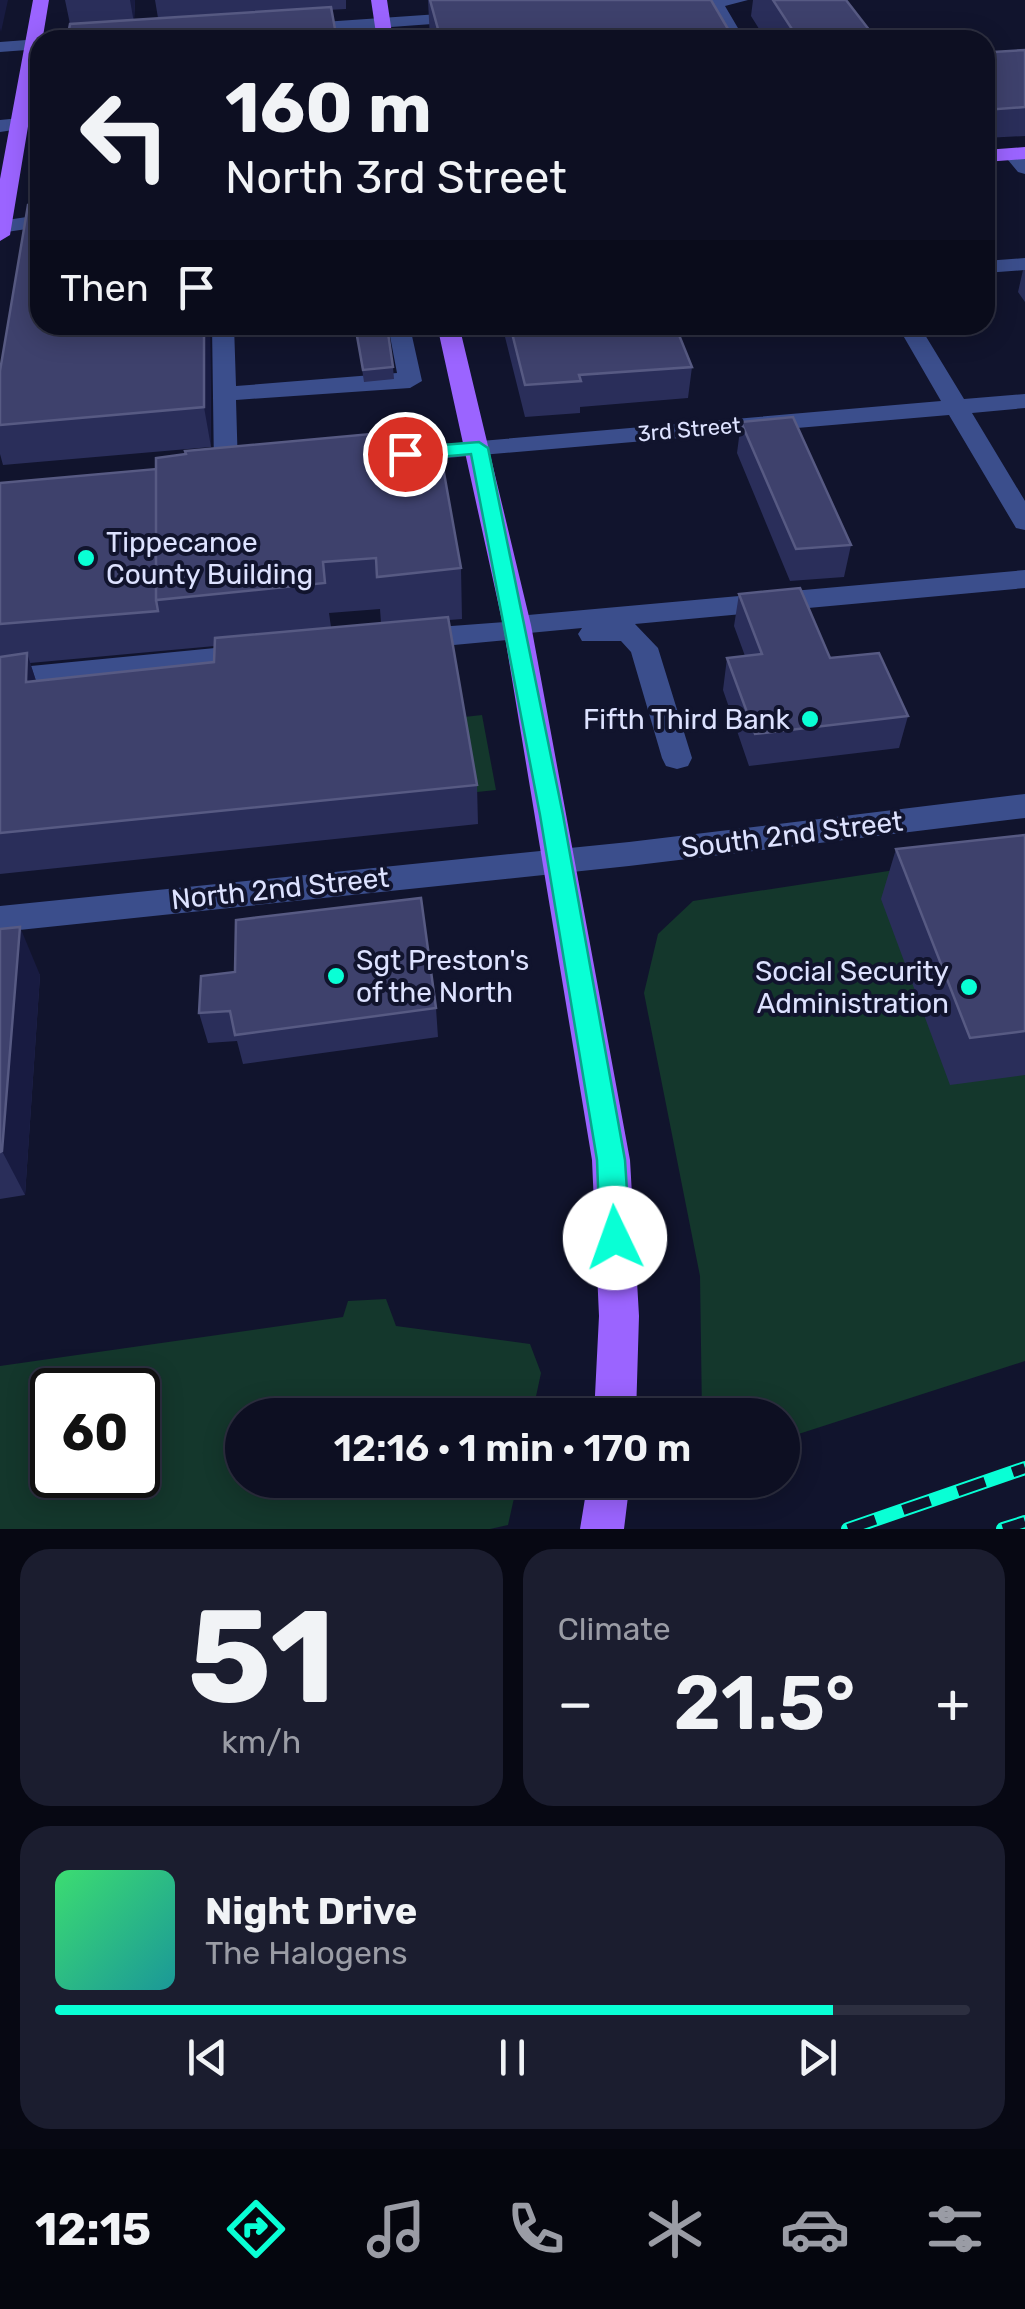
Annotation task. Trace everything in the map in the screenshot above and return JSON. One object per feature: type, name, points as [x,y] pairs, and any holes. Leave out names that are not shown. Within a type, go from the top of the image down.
[{"type":"main road","points":[[38,30],[41,0]]},
{"type":"main road","points":[[380,0],[383,30]]},
{"type":"main road","points":[[0,230],[10,125],[30,65]]},
{"type":"main road","points":[[995,157],[1021,158]]},
{"type":"main road","points":[[451,335],[518,632],[611,1160],[620,1316],[616,1398]]},
{"type":"main road","points":[[602,1529],[607,1498]]},
{"type":"street","points":[[659,2],[740,0]]},
{"type":"street","points":[[714,1],[730,30]]},
{"type":"street","points":[[396,30],[487,16]]},
{"type":"street","points":[[0,47],[30,45]]},
{"type":"street","points":[[0,230],[30,224]]},
{"type":"street","points":[[995,266],[1025,264]]},
{"type":"street","points":[[223,335],[226,469]]},
{"type":"street","points":[[914,335],[1025,522]]},
{"type":"street","points":[[225,394],[409,376],[400,336]]},
{"type":"street","name":"3rd Street","points":[[382,456],[1025,401]]},
{"type":"street","points":[[518,632],[653,612],[1025,579]]},
{"type":"street","points":[[644,648],[656,629],[653,612]]},
{"type":"street","points":[[375,642],[518,632],[628,631],[644,648],[676,758]]},
{"type":"street","points":[[0,680],[276,652]]},
{"type":"street","name":"South 2nd Street","points":[[559,859],[630,854],[1025,806]]},
{"type":"street","name":"North 2nd Street","points":[[0,919],[559,859]]},
{"type":"green space","points":[[482,715],[496,790],[477,792],[464,717]]},
{"type":"green space","points":[[1025,850],[1025,1361],[800,1434],[800,1398],[702,1398],[700,1276],[644,993],[658,934],[693,901]]},
{"type":"green space","points":[[386,1299],[396,1326],[530,1344],[541,1373],[536,1398],[225,1398],[225,1498],[514,1498],[508,1525],[490,1529],[0,1529],[0,1366],[343,1317],[348,1301]]},
{"type":"building","points":[[430,0],[711,0],[728,29],[712,30],[438,30]]},
{"type":"building","points":[[773,0],[846,0],[869,30],[792,30]]},
{"type":"building","points":[[331,7],[335,30],[69,30],[70,24]]},
{"type":"building","points":[[1025,50],[1025,107],[995,109],[995,52]]},
{"type":"building","points":[[28,205],[30,335],[204,335],[204,407],[0,425],[0,371]]},
{"type":"building","points":[[388,335],[393,367],[363,370],[357,336]]},
{"type":"building","points":[[512,335],[679,335],[692,367],[579,375],[581,381],[525,385]]},
{"type":"building","points":[[793,417],[851,545],[796,549],[741,422]]},
{"type":"building","points":[[436,428],[461,568],[377,577],[376,558],[323,562],[325,583],[156,600],[156,458],[186,454],[185,451]]},
{"type":"building","name":"Tippecanoe County Building","points":[[156,469],[158,611],[0,624],[0,483]]},
{"type":"building","points":[[800,588],[830,658],[879,653],[908,716],[755,734],[727,658],[762,654],[739,594]]},
{"type":"building","points":[[448,617],[477,785],[0,833],[0,657],[27,653],[26,682],[214,662],[215,638]]},
{"type":"building","points":[[1025,835],[1025,1031],[970,1038],[896,849]]},
{"type":"building","name":"Sgt Preston's of the North","points":[[421,898],[436,1008],[235,1035],[230,1011],[199,1013],[201,976],[235,972],[236,920]]},
{"type":"building","points":[[20,927],[2,1151],[0,1152],[0,929]]},
{"type":"railway","points":[[848,1529],[1025,1468]]},
{"type":"railway","points":[[1003,1529],[1025,1522]]},
{"type":"place","name":"Tippecanoe County Building","points":[[86,558]]},
{"type":"place","name":"Fifth Third Bank","points":[[810,719]]},
{"type":"place","name":"Sgt Preston's of the North","points":[[336,976]]},
{"type":"place","name":"Social Security Administration","points":[[969,987]]},
{"type":"route","points":[[405,454],[479,448],[552,815],[611,1160],[615,1238]]}]
